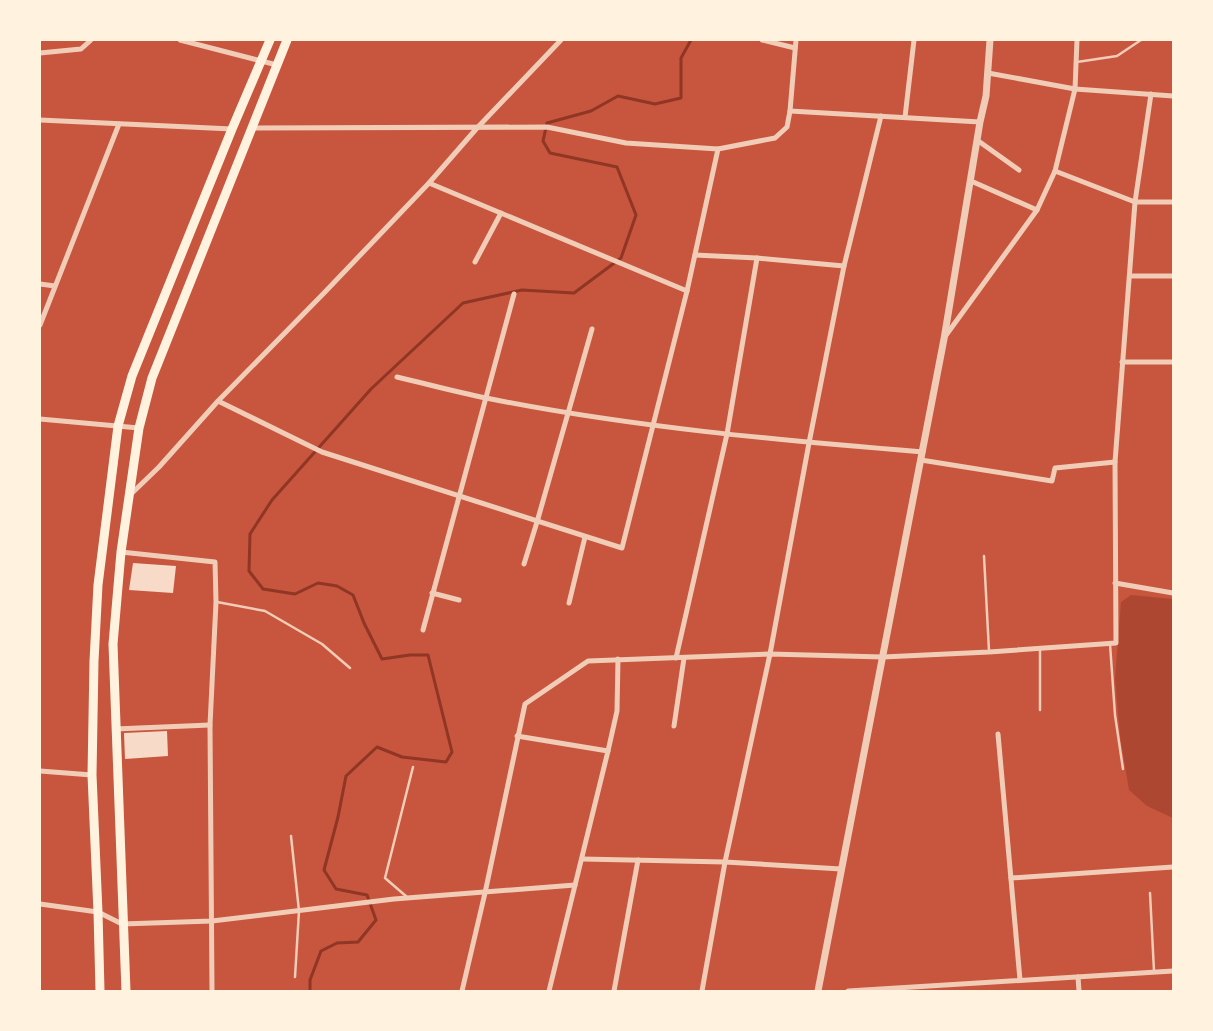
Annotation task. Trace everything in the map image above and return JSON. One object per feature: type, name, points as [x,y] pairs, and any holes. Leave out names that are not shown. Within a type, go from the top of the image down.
[{"type":"main road","points":[[100,991],[92,775],[94,661],[98,585],[118,426],[132,376],[270,40]]},
{"type":"main road","points":[[126,991],[113,644],[122,552],[139,428],[152,378],[287,40]]},
{"type":"street","points":[[40,53],[81,49],[91,40]]},
{"type":"street","points":[[180,40],[277,65]]},
{"type":"street","points":[[130,495],[159,467],[218,401],[429,183],[476,128],[561,40]]},
{"type":"street","points":[[762,40],[795,48]]},
{"type":"street","points":[[251,128],[547,127],[626,143],[718,149],[775,138],[787,127],[796,40]]},
{"type":"street","points":[[905,117],[914,40]]},
{"type":"street","points":[[818,991],[944,339],[986,96],[990,40]]},
{"type":"street","points":[[944,339],[1037,210],[1056,171],[1075,89],[1076,40]]},
{"type":"street","points":[[988,73],[1075,89],[1173,96]]},
{"type":"street","points":[[462,991],[486,892],[524,704],[588,661],[770,654],[883,657],[1116,643],[1115,462],[1135,202],[1151,94]]},
{"type":"street","points":[[790,111],[980,122]]},
{"type":"street","points":[[702,991],[725,862],[770,654],[844,266],[881,116]]},
{"type":"street","points":[[40,120],[232,129]]},
{"type":"street","points":[[40,325],[119,124]]},
{"type":"street","points":[[977,140],[1019,170]]},
{"type":"street","points":[[218,401],[322,452],[622,548],[687,291],[718,149]]},
{"type":"street","points":[[1056,171],[1135,202],[1173,202]]},
{"type":"street","points":[[971,181],[1037,210]]},
{"type":"street","points":[[429,183],[687,291]]},
{"type":"street","points":[[475,262],[501,213]]},
{"type":"street","points":[[695,255],[757,258],[844,266]]},
{"type":"street","points":[[676,658],[728,434],[757,258]]},
{"type":"street","points":[[1130,276],[1173,276]]},
{"type":"street","points":[[40,284],[55,286]]},
{"type":"street","points":[[423,630],[514,294]]},
{"type":"street","points":[[524,564],[538,522],[592,329]]},
{"type":"street","points":[[1122,362],[1173,362]]},
{"type":"street","points":[[398,377],[486,398],[569,412],[654,425],[922,456],[1052,482],[1054,468],[1115,462]]},
{"type":"street","points":[[40,419],[139,428]]},
{"type":"street","points":[[569,603],[585,537]]},
{"type":"street","points":[[122,552],[215,562],[216,602],[210,725],[212,991]]},
{"type":"street","points":[[1115,583],[1173,593]]},
{"type":"street","points":[[432,593],[459,600]]},
{"type":"street","points":[[674,726],[684,658]]},
{"type":"street","points":[[549,991],[617,711],[618,659]]},
{"type":"street","points":[[115,729],[210,725]]},
{"type":"street","points":[[998,734],[1020,980]]},
{"type":"street","points":[[517,736],[608,751]]},
{"type":"street","points":[[40,771],[92,775]]},
{"type":"street","points":[[582,860],[725,862],[841,869]]},
{"type":"street","points":[[614,991],[638,860]]},
{"type":"street","points":[[1011,878],[1173,866]]},
{"type":"street","points":[[40,904],[98,912],[122,924],[212,921],[394,898],[575,885]]},
{"type":"street","points":[[848,991],[889,990],[1173,971]]},
{"type":"street","points":[[1078,976],[1079,991]]},
{"type":"lane","points":[[1077,62],[1117,56],[1141,40]]},
{"type":"lane","points":[[984,556],[989,652]]},
{"type":"lane","points":[[216,602],[265,611],[322,644],[350,668]]},
{"type":"lane","points":[[1110,644],[1115,716],[1123,769]]},
{"type":"lane","points":[[1040,649],[1040,710]]},
{"type":"lane","points":[[407,897],[384,878],[413,767]]},
{"type":"lane","points":[[291,836],[299,911],[295,977]]},
{"type":"lane","points":[[1150,893],[1154,972]]},
{"type":"shaded area","points":[[1131,595],[1173,599],[1173,818],[1147,806],[1129,790],[1120,736],[1115,679],[1121,602]]},
{"type":"building","points":[[133,563],[176,566],[173,593],[129,590]]},
{"type":"building","points":[[167,731],[168,756],[125,759],[124,733]]},
{"type":"waterway","points":[[310,991],[310,980],[321,951],[337,943],[358,942],[376,920],[367,895],[336,889],[324,870],[338,817],[346,776],[377,747],[402,757],[446,762],[452,752],[428,655],[410,655],[382,659],[364,623],[353,595],[337,586],[318,583],[295,594],[263,589],[249,571],[250,534],[272,500],[371,389],[463,303],[522,290],[574,293],[621,258],[636,215],[617,167],[550,153],[543,141],[547,123],[591,111],[618,96],[655,104],[681,98],[681,58],[691,40]]}]
